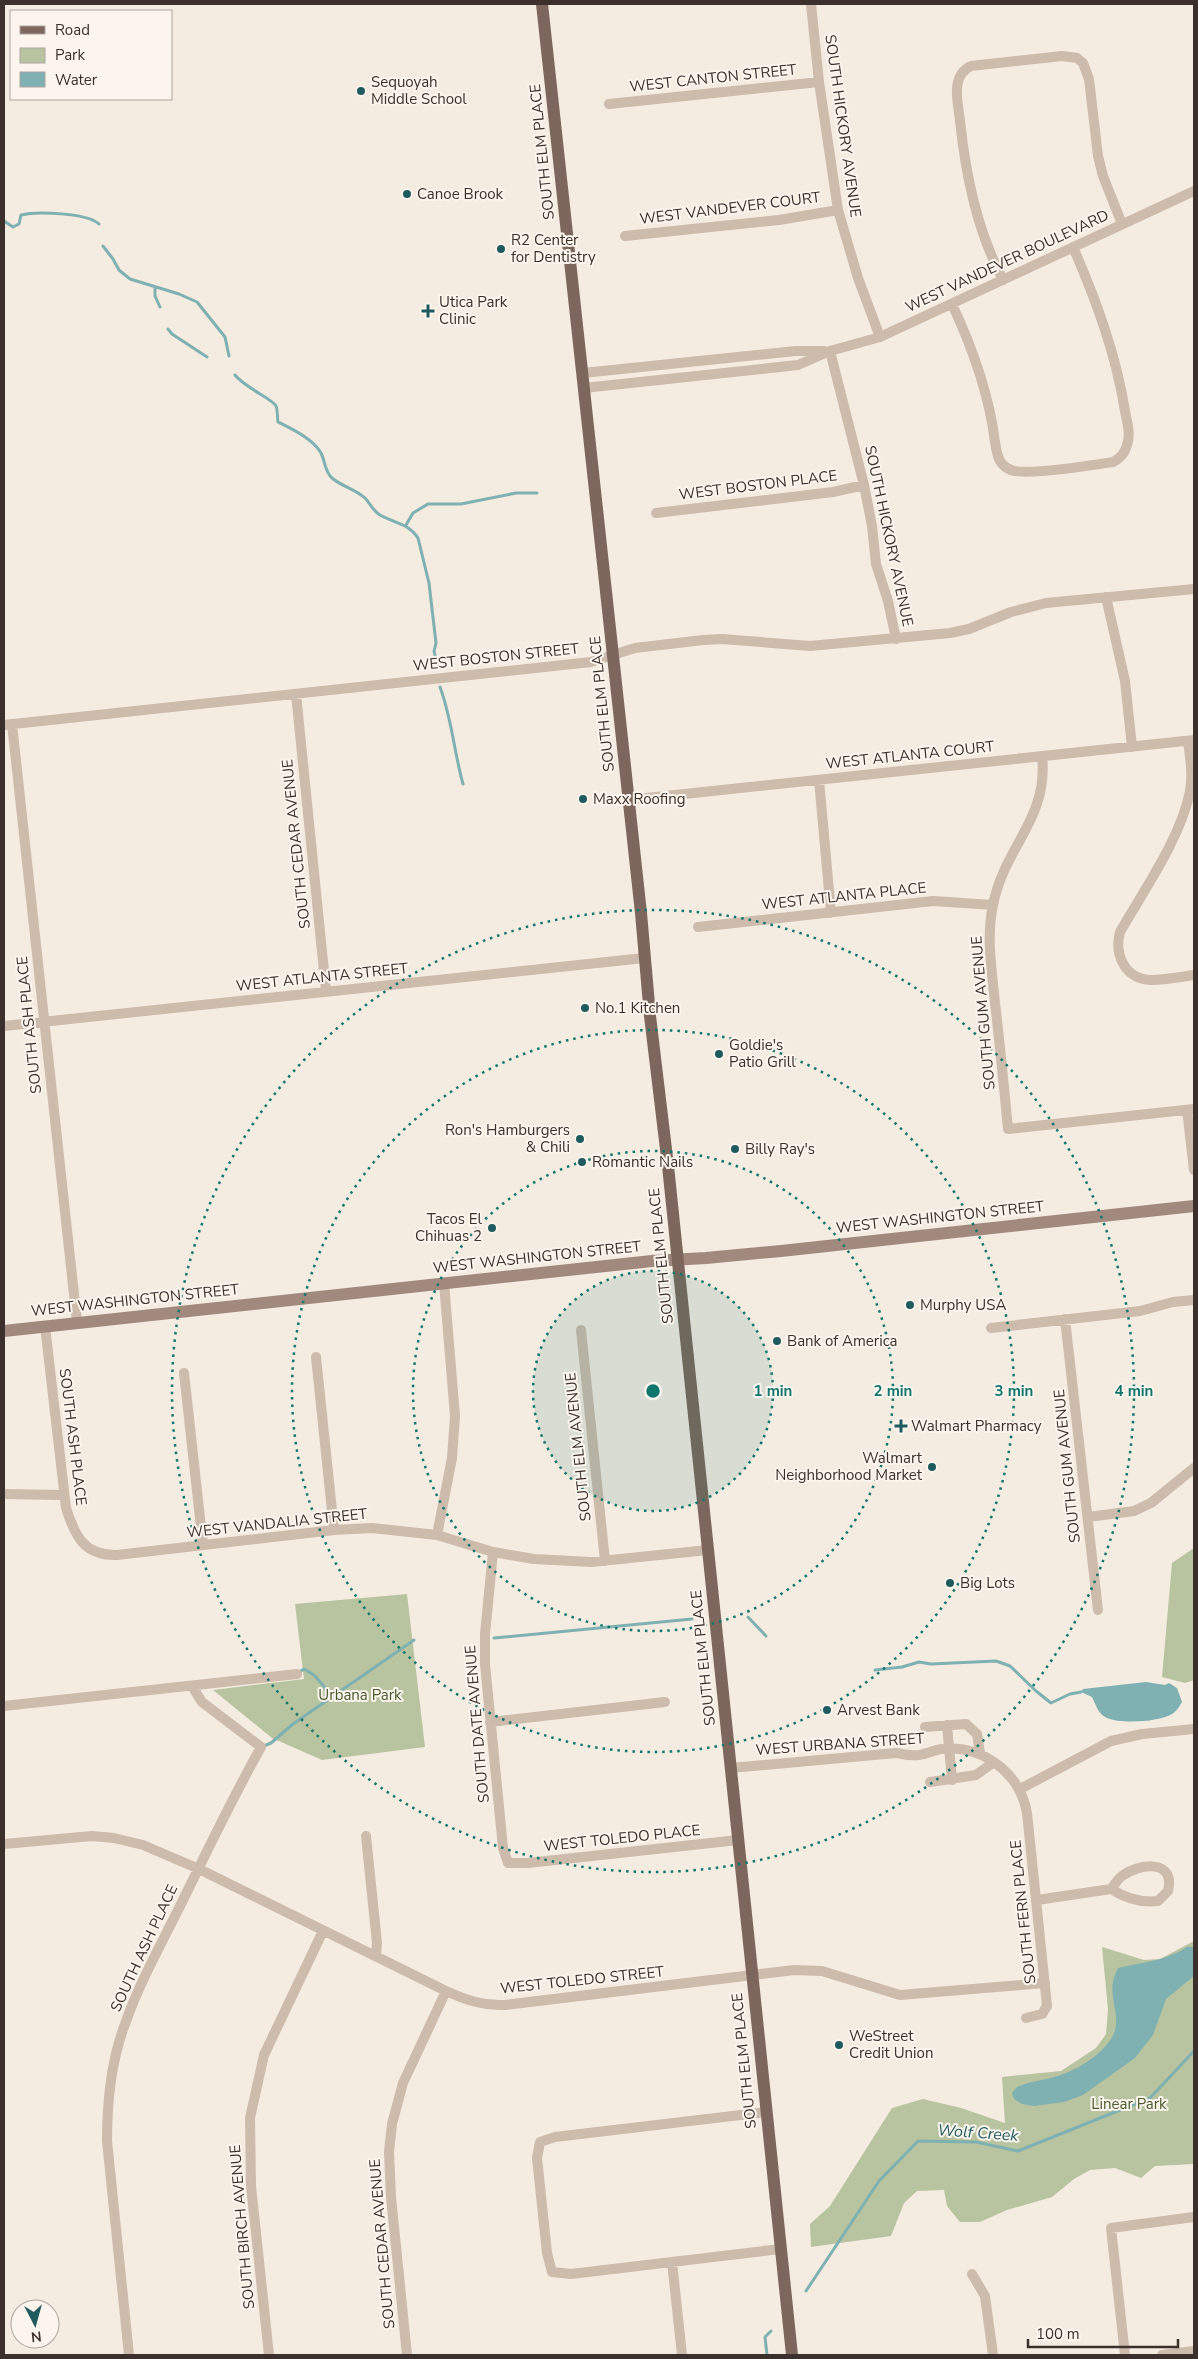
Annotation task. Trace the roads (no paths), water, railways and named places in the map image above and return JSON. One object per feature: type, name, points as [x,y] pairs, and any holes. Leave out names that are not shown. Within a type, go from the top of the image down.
[{"type":"main road","name":"SOUTH ELM PLACE","points":[[542,4],[678,1260],[792,2355]]},
{"type":"main road","name":"WEST WASHINGTON STREET","points":[[4,1332],[78,1322],[444,1283],[854,1243],[1194,1206]]},
{"type":"street","name":"SOUTH HICKORY AVENUE","points":[[812,4],[820,82],[838,210],[858,278],[880,337]]},
{"type":"street","points":[[1003,280],[980,224],[965,168],[957,90],[958,82],[965,69],[983,64],[1062,56],[1077,58],[1083,63],[1089,80],[1098,156],[1103,176],[1122,224]]},
{"type":"street","name":"WEST CANTON STREET","points":[[609,104],[820,82]]},
{"type":"street","name":"WEST VANDEVER BOULEVARD","points":[[584,388],[798,365],[830,351],[880,337],[1194,191]]},
{"type":"street","name":"WEST VANDEVER COURT","points":[[625,236],[779,220],[838,210]]},
{"type":"street","points":[[952,304],[979,368],[992,418],[997,454],[1003,465],[1010,470],[1025,472],[1107,463],[1119,459],[1125,451],[1129,435],[1118,370],[1100,312],[1073,247]]},
{"type":"street","name":"WEST VANDEVER BOULEVARD","points":[[583,373],[796,351],[830,351]]},
{"type":"street","name":"SOUTH HICKORY AVENUE","points":[[830,351],[864,485],[872,526],[876,564],[888,602],[896,639]]},
{"type":"street","name":"WEST BOSTON PLACE","points":[[656,513],[833,492],[864,485]]},
{"type":"street","name":"WEST BOSTON STREET","points":[[8,724],[591,662],[634,648],[702,640],[810,646],[896,639],[969,629],[1011,612],[1046,603],[1194,589]]},
{"type":"street","points":[[1106,597],[1124,681],[1132,747]]},
{"type":"street","name":"SOUTH CEDAR AVENUE","points":[[296,694],[326,991]]},
{"type":"street","name":"SOUTH ASH PLACE","points":[[8,724],[78,1322]]},
{"type":"street","points":[[1191,740],[1190,789],[1184,814],[1174,836],[1120,932],[1118,954],[1123,964],[1131,973],[1139,978],[1151,980],[1194,976]]},
{"type":"street","name":"WEST ATLANTA COURT","points":[[628,800],[1191,740]]},
{"type":"street","name":"SOUTH GUM AVENUE","points":[[1042,756],[1044,774],[1037,807],[1001,876],[992,905],[990,945],[1008,1128],[1191,1109]]},
{"type":"street","points":[[818,780],[831,913]]},
{"type":"street","name":"WEST ATLANTA PLACE","points":[[698,926],[933,901],[992,905]]},
{"type":"street","name":"WEST ATLANTA STREET","points":[[4,1026],[644,958]]},
{"type":"street","points":[[1191,1109],[1194,1170]]},
{"type":"street","points":[[437,1535],[452,1458],[455,1416],[444,1283]]},
{"type":"street","points":[[991,1328],[1140,1311],[1174,1302],[1194,1300]]},
{"type":"street","name":"SOUTH GUM AVENUE","points":[[1066,1318],[1098,1610]]},
{"type":"street","name":"SOUTH ASH PLACE","points":[[45,1326],[63,1496],[74,1532],[86,1546]]},
{"type":"street","name":"SOUTH ELM AVENUE","points":[[581,1330],[605,1561]]},
{"type":"street","points":[[316,1357],[334,1530]]},
{"type":"street","points":[[184,1373],[203,1545]]},
{"type":"street","points":[[1088,1517],[1134,1511],[1151,1503],[1194,1468]]},
{"type":"street","points":[[4,1494],[63,1496]]},
{"type":"street","name":"WEST VANDALIA STREET","points":[[86,1546],[98,1553],[108,1555],[334,1530],[394,1529],[437,1535],[493,1552],[534,1559],[605,1561],[708,1550]]},
{"type":"street","name":"SOUTH DATE AVENUE","points":[[493,1552],[485,1634],[490,1722],[503,1848],[508,1863]]},
{"type":"street","points":[[4,1706],[297,1674]]},
{"type":"street","name":"SOUTH ASH PLACE","points":[[129,2355],[108,2154],[107,2114],[111,2083],[124,2026],[136,1996],[261,1747],[202,1702],[192,1686]]},
{"type":"street","points":[[490,1722],[665,1702]]},
{"type":"street","name":"WEST URBANA STREET","points":[[925,1727],[960,1723],[970,1726],[977,1734],[980,1753]]},
{"type":"street","points":[[947,1724],[952,1780]]},
{"type":"street","points":[[1020,1789],[1111,1741],[1142,1734],[1194,1729]]},
{"type":"street","name":"WEST URBANA STREET","points":[[731,1768],[896,1753],[918,1756],[950,1748],[980,1753],[994,1762],[1020,1789]]},
{"type":"street","points":[[930,1782],[976,1775],[994,1762]]},
{"type":"street","name":"SOUTH FERN PLACE","points":[[1020,1789],[1027,1813],[1047,2006],[1046,2011],[1038,2016],[1026,2018]]},
{"type":"street","name":"WEST TOLEDO STREET","points":[[4,1844],[63,1837],[103,1836],[143,1845],[199,1869],[472,2002],[505,2005],[794,1970],[822,1971],[900,1995],[1045,1983]]},
{"type":"street","points":[[366,1836],[377,1943],[376,1956]]},
{"type":"street","name":"WEST TOLEDO PLACE","points":[[508,1863],[528,1863],[738,1840]]},
{"type":"street","points":[[1036,1900],[1111,1888],[1122,1876],[1152,1866],[1164,1870],[1169,1878],[1168,1891],[1158,1900],[1140,1900],[1122,1896],[1111,1888]]},
{"type":"street","name":"SOUTH BIRCH AVENUE","points":[[269,2355],[251,2186],[250,2118],[257,2077],[264,2055],[323,1931]]},
{"type":"street","name":"SOUTH CEDAR AVENUE","points":[[407,2355],[391,2197],[389,2152],[392,2124],[403,2083],[446,1991]]},
{"type":"street","points":[[766,2112],[555,2137],[540,2142],[537,2158],[547,2253],[552,2272],[571,2274],[780,2249]]},
{"type":"street","points":[[1126,2355],[1111,2228],[1194,2217]]},
{"type":"street","points":[[672,2262],[682,2355]]},
{"type":"street","points":[[972,2274],[985,2296],[993,2355]]},
{"type":"street","points":[[1162,2355],[1194,2351]]},
{"type":"water","points":[[1146,1682],[1165,1685],[1169,1683],[1177,1688],[1182,1702],[1177,1710],[1166,1717],[1158,1719],[1113,1720],[1101,1714],[1092,1697],[1081,1692],[1083,1689]]},
{"type":"water","points":[[1187,1947],[1194,1947],[1194,1976],[1166,1999],[1153,2035],[1135,2058],[1083,2095],[1064,2102],[1034,2106],[1022,2104],[1014,2099],[1012,2093],[1017,2087],[1073,2070],[1097,2054],[1110,2040],[1116,2024],[1112,1990],[1118,1968],[1163,1958]]},
{"type":"waterway","points":[[4,221],[13,227],[19,224],[21,215],[50,213],[84,217],[99,224]]},
{"type":"waterway","points":[[103,246],[119,270],[130,279],[179,294],[197,302],[225,337],[229,356]]},
{"type":"waterway","points":[[155,287],[155,296],[160,307]]},
{"type":"waterway","points":[[168,329],[172,334],[207,357]]},
{"type":"waterway","points":[[235,375],[239,380],[274,403],[277,408],[278,422],[313,443],[321,453],[328,473],[332,478],[361,495],[373,509],[385,518],[410,529],[418,538],[429,583],[436,643],[434,651],[438,668]]},
{"type":"waterway","points":[[406,525],[413,513],[428,504],[461,504],[516,493],[537,493]]},
{"type":"waterway","points":[[440,687],[463,784]]},
{"type":"waterway","points":[[748,1617],[766,1636]]},
{"type":"waterway","points":[[494,1638],[692,1619]]},
{"type":"waterway","points":[[264,1746],[271,1743],[293,1724],[414,1640]]},
{"type":"waterway","points":[[875,1670],[902,1667],[919,1662],[931,1664],[996,1661],[1010,1666],[1051,1703],[1070,1694],[1081,1692]]},
{"type":"waterway","points":[[298,1673],[304,1669],[314,1675],[334,1698]]},
{"type":"waterway","name":"Wolf Creek","points":[[806,2291],[879,2181],[918,2141],[976,2142],[1018,2151],[1150,2098],[1194,2051]]},
{"type":"waterway","name":"Wolf Creek","points":[[767,2355],[765,2337],[771,2331]]},
{"type":"place","name":"Sequoyah Middle School","points":[[361,91]]},
{"type":"place","name":"Canoe Brook","points":[[407,194]]},
{"type":"place","name":"R2 Center for Dentistry","points":[[501,249]]},
{"type":"place","name":"Utica Park Clinic","points":[[428,311]]},
{"type":"place","name":"Maxx Roofing","points":[[583,799]]},
{"type":"place","name":"No.1 Kitchen","points":[[585,1008]]},
{"type":"place","name":"Goldie's Patio Grill","points":[[719,1054]]},
{"type":"place","name":"Ron's Hamburgers & Chili","points":[[580,1139]]},
{"type":"place","name":"Billy Ray's","points":[[735,1149]]},
{"type":"place","name":"Romantic Nails","points":[[582,1162]]},
{"type":"place","name":"Tacos El Chihuas 2","points":[[492,1228]]},
{"type":"place","name":"Murphy USA","points":[[910,1305]]},
{"type":"place","name":"Bank of America","points":[[777,1341]]},
{"type":"place","name":"Walmart Pharmacy","points":[[901,1426]]},
{"type":"place","name":"Walmart Neighborhood Market","points":[[932,1467]]},
{"type":"place","name":"Big Lots","points":[[950,1583]]},
{"type":"place","name":"Arvest Bank","points":[[827,1710]]},
{"type":"place","name":"WeStreet Credit Union","points":[[839,2045]]},
{"type":"park label","name":"Urbana Park","points":[[360,1695]]},
{"type":"park label","name":"Linear Park","points":[[1129,2104]]}]
